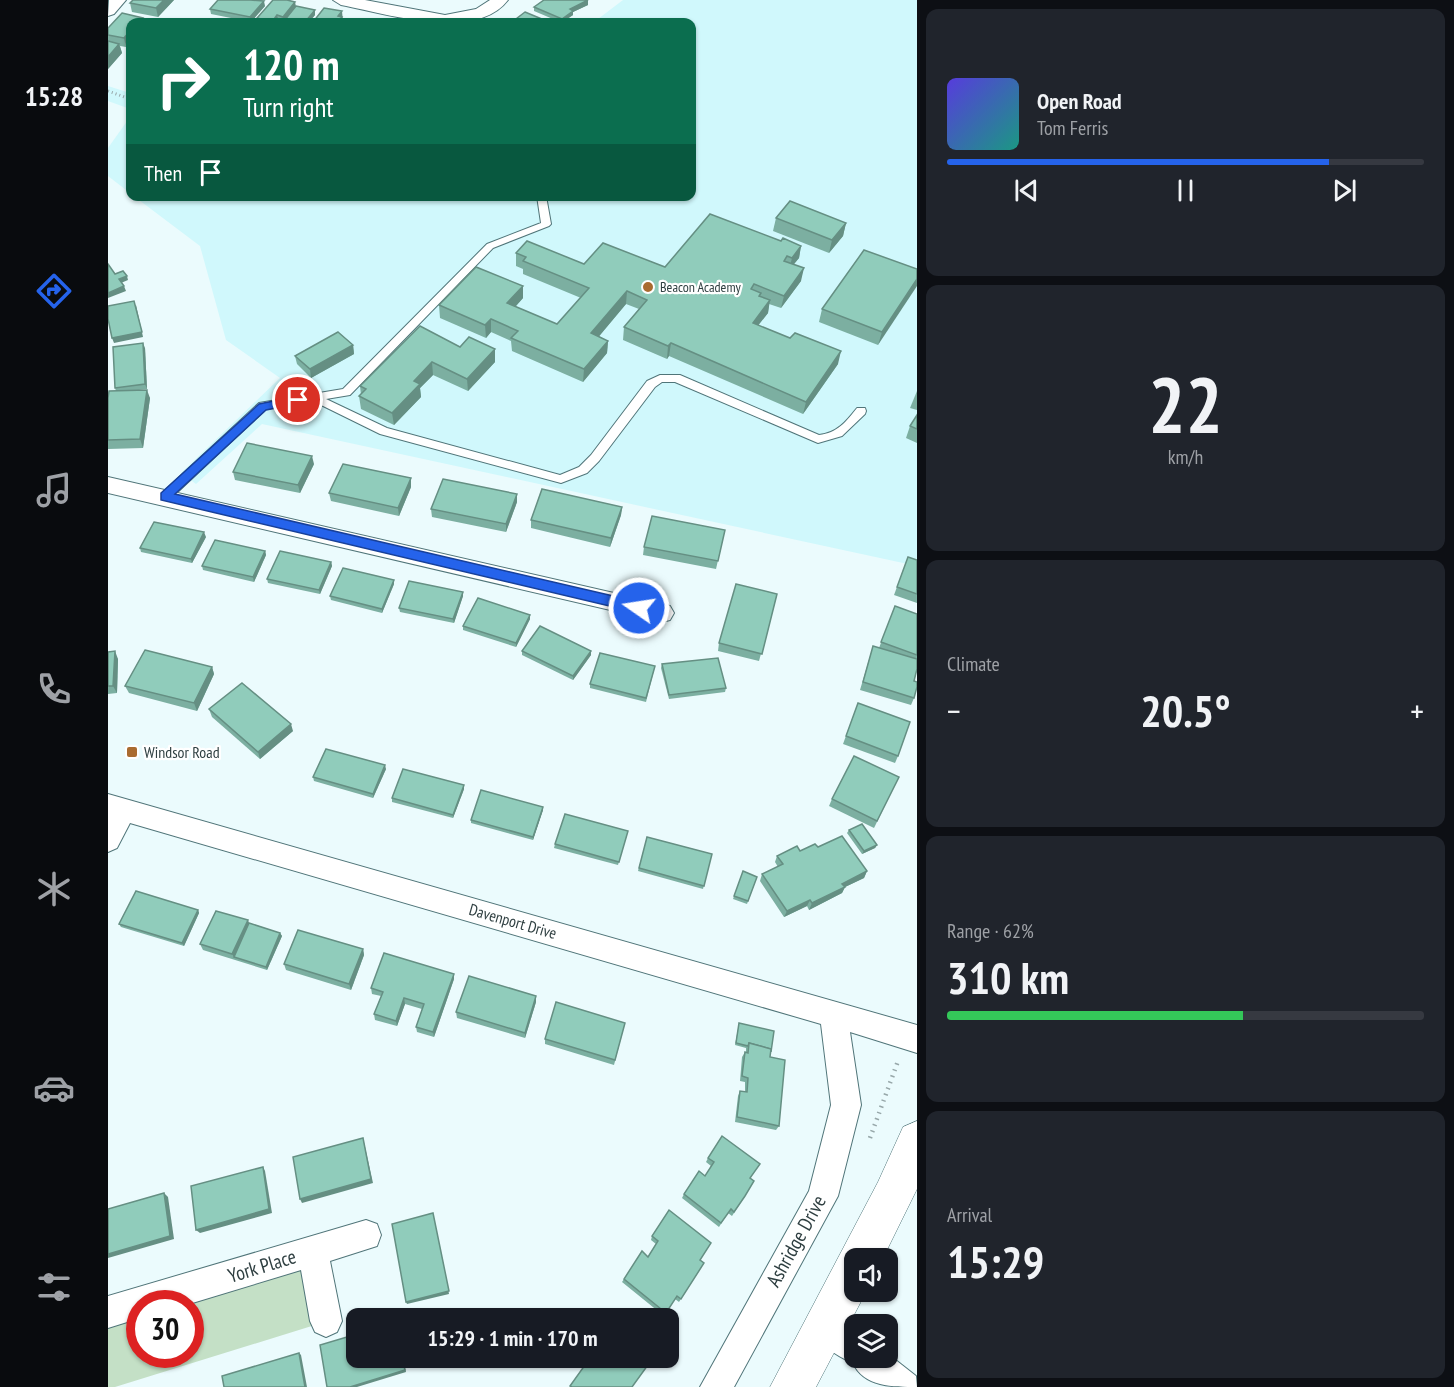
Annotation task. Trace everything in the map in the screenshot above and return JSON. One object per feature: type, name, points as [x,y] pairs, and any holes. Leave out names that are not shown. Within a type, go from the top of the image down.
[{"type":"main road","points":[[865,1248],[893,1197],[917,1141]]},
{"type":"main road","points":[[792,1387],[840,1337],[848,1302]]},
{"type":"street","points":[[108,11],[118,0]]},
{"type":"street","points":[[341,0],[430,18]]},
{"type":"street","points":[[458,18],[481,13],[500,0]]},
{"type":"street","points":[[108,484],[662,613]]},
{"type":"street","points":[[108,840],[116,807]]},
{"type":"street","name":"Davenport Drive","points":[[116,807],[917,1039]]},
{"type":"street","name":"Ashridge Drive","points":[[716,1387],[823,1196],[846,1105],[834,1014]]},
{"type":"street","name":"York Place","points":[[108,1312],[366,1235]]},
{"type":"street","name":"York Place","points":[[313,1251],[326,1321]]},
{"type":"street","points":[[880,1368],[905,1387]]},
{"type":"lane","points":[[165,497],[263,406],[346,392],[489,246],[546,224],[542,201]]},
{"type":"lane","points":[[315,398],[384,431],[561,479],[583,470],[595,458],[651,384],[660,379],[676,378],[818,439],[831,438],[842,433],[861,411]]},
{"type":"path","points":[[108,91],[126,98]]},
{"type":"shaded area","name":"Beacon Academy","points":[[623,0],[917,0],[917,566],[262,424],[196,484],[181,473],[280,378],[226,340],[200,246],[140,201],[696,201],[696,18],[599,18]]},
{"type":"shaded area","points":[[108,86],[126,92],[126,108],[108,101]]},
{"type":"shaded area","points":[[126,123],[126,190],[108,176],[108,148]]},
{"type":"green space","points":[[304,1264],[315,1325],[204,1359],[204,1299]]},
{"type":"green space","points":[[126,1318],[126,1368],[176,1368],[115,1387],[108,1387],[108,1324]]},
{"type":"building","points":[[133,0],[164,0],[156,8],[130,3]]},
{"type":"building","points":[[218,0],[264,1],[250,17],[210,9]]},
{"type":"building","points":[[273,0],[295,2],[283,17],[277,15],[275,18],[257,18]]},
{"type":"building","points":[[544,0],[588,0],[570,9],[573,11],[563,18],[534,7]]},
{"type":"building","points":[[296,6],[315,10],[308,18],[286,18]]},
{"type":"building","points":[[324,8],[342,11],[338,16],[341,18],[316,18]]},
{"type":"building","points":[[525,12],[539,18],[517,18]]},
{"type":"building","points":[[122,13],[143,18],[126,18],[124,38],[108,35],[108,28]]},
{"type":"building","points":[[108,41],[119,44],[108,57]]},
{"type":"building","points":[[790,201],[846,223],[832,240],[776,218]]},
{"type":"building","points":[[710,214],[781,241],[783,238],[801,246],[792,258],[787,256],[784,261],[804,268],[784,296],[754,284],[751,289],[761,293],[759,296],[770,300],[753,323],[790,338],[795,333],[841,351],[806,402],[671,343],[668,346],[624,327],[647,300],[627,291],[591,333],[608,341],[584,369],[511,338],[518,331],[491,319],[485,325],[439,305],[476,267],[523,286],[507,303],[557,324],[589,288],[523,261],[526,257],[516,253],[527,241],[584,264],[603,243],[665,267]]},
{"type":"building","points":[[864,250],[917,269],[917,279],[882,332],[822,309]]},
{"type":"building","points":[[108,264],[115,274],[123,271],[127,276],[119,279],[124,286],[108,293]]},
{"type":"building","points":[[134,301],[142,332],[112,338],[108,306]]},
{"type":"building","points":[[420,326],[460,347],[469,337],[495,349],[467,379],[432,362],[414,381],[420,384],[392,413],[359,396],[366,389],[360,386]]},
{"type":"building","points":[[338,332],[353,345],[310,369],[295,356]]},
{"type":"building","points":[[143,343],[145,384],[115,388],[113,347]]},
{"type":"building","points":[[147,390],[140,439],[108,440],[109,391]]},
{"type":"building","points":[[917,415],[917,429],[910,426]]},
{"type":"building","points":[[247,443],[312,456],[298,485],[233,472]]},
{"type":"building","points":[[343,464],[411,478],[398,508],[329,493]]},
{"type":"building","points":[[443,479],[517,494],[506,524],[431,509]]},
{"type":"building","points":[[542,489],[622,507],[611,538],[531,520]]},
{"type":"building","points":[[652,516],[725,530],[718,561],[644,547]]},
{"type":"building","points":[[154,522],[204,532],[191,559],[140,548]]},
{"type":"building","points":[[215,540],[265,551],[253,577],[202,566]]},
{"type":"building","points":[[280,551],[331,562],[319,590],[267,579]]},
{"type":"building","points":[[908,557],[917,560],[917,594],[897,587]]},
{"type":"building","points":[[343,568],[394,580],[382,609],[330,596]]},
{"type":"building","points":[[409,581],[463,592],[453,619],[399,608]]},
{"type":"building","points":[[736,584],[777,594],[762,654],[719,643]]},
{"type":"building","points":[[478,598],[530,615],[516,643],[463,626]]},
{"type":"building","points":[[895,606],[917,614],[917,655],[881,642]]},
{"type":"building","points":[[540,626],[591,651],[573,676],[522,651]]},
{"type":"building","points":[[873,646],[917,659],[914,681],[917,682],[917,687],[914,698],[863,682]]},
{"type":"building","points":[[145,650],[212,667],[194,703],[125,686]]},
{"type":"building","points":[[115,651],[113,686],[108,686],[108,652]]},
{"type":"building","points":[[600,653],[655,666],[646,698],[590,684]]},
{"type":"building","points":[[718,658],[726,688],[669,695],[662,664]]},
{"type":"building","points":[[242,683],[291,724],[258,752],[209,709]]},
{"type":"building","points":[[858,703],[910,722],[898,756],[846,736]]},
{"type":"building","points":[[326,749],[385,765],[373,794],[313,777]]},
{"type":"building","points":[[854,756],[899,777],[877,821],[832,799]]},
{"type":"building","points":[[403,769],[464,785],[453,815],[392,798]]},
{"type":"building","points":[[481,790],[543,807],[533,837],[471,820]]},
{"type":"building","points":[[565,814],[628,831],[619,862],[555,844]]},
{"type":"building","points":[[862,824],[877,845],[864,851],[849,830]]},
{"type":"building","points":[[842,836],[867,871],[842,884],[845,887],[812,903],[810,900],[787,911],[762,874],[783,864],[777,856],[797,846],[800,851],[815,844],[818,847]]},
{"type":"building","points":[[647,837],[712,854],[704,886],[639,868]]},
{"type":"building","points":[[743,871],[757,877],[748,901],[734,896]]},
{"type":"building","points":[[136,891],[198,910],[182,943],[119,924]]},
{"type":"building","points":[[216,911],[248,920],[232,954],[200,944]]},
{"type":"building","points":[[249,923],[280,933],[266,967],[234,957]]},
{"type":"building","points":[[298,930],[363,949],[349,984],[284,964]]},
{"type":"building","points":[[384,953],[454,974],[433,1032],[416,1027],[424,1004],[404,998],[396,1021],[374,1014],[383,992],[371,988]]},
{"type":"building","points":[[469,976],[536,996],[525,1033],[456,1012]]},
{"type":"building","points":[[556,1002],[625,1023],[615,1060],[545,1039]]},
{"type":"building","points":[[739,1023],[774,1031],[771,1052],[771,1049],[749,1043],[748,1046],[736,1043]]},
{"type":"building","points":[[749,1043],[771,1049],[770,1057],[785,1060],[779,1126],[737,1117],[740,1091],[747,1092],[748,1078],[742,1076],[745,1052],[748,1053]]},
{"type":"building","points":[[722,1136],[760,1164],[750,1178],[754,1181],[745,1196],[734,1212],[731,1209],[721,1223],[684,1194],[699,1171],[705,1176],[714,1162],[708,1158]]},
{"type":"building","points":[[363,1138],[371,1179],[300,1199],[293,1157]]},
{"type":"building","points":[[263,1167],[269,1209],[196,1230],[191,1186]]},
{"type":"building","points":[[164,1193],[170,1236],[108,1254],[108,1209]]},
{"type":"building","points":[[669,1210],[711,1243],[700,1260],[704,1263],[681,1299],[677,1296],[669,1308],[660,1308],[624,1279],[642,1251],[648,1257],[658,1241],[652,1236]]},
{"type":"building","points":[[433,1213],[449,1291],[406,1302],[392,1224]]},
{"type":"building","points":[[346,1337],[346,1368],[404,1368],[405,1370],[350,1387],[327,1387],[320,1345]]},
{"type":"building","points":[[299,1353],[305,1387],[224,1387],[222,1376]]},
{"type":"building","points":[[583,1368],[646,1368],[632,1387],[570,1386]]},
{"type":"place","name":"Beacon Academy","points":[[648,287]]},
{"type":"place","name":"Windsor Road","points":[[132,752]]},
{"type":"route","points":[[298,400],[263,406],[165,497],[639,608]]}]
